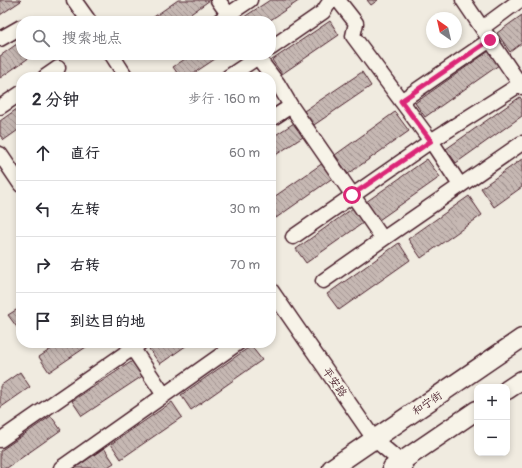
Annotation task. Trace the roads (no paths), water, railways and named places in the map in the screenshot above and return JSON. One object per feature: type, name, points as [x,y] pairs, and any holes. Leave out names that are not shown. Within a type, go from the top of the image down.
[{"type":"main road","name":"和宁街","points":[[332,468],[522,338]]},
{"type":"main road","points":[[510,388],[522,380]]},
{"type":"main road","points":[[400,466],[474,412]]},
{"type":"street","points":[[74,0],[85,16]]},
{"type":"street","points":[[218,0],[226,16]]},
{"type":"street","points":[[231,16],[250,0]]},
{"type":"street","points":[[276,45],[323,12],[330,0]]},
{"type":"street","points":[[338,0],[356,23],[353,36],[431,141],[460,185]]},
{"type":"street","points":[[293,237],[431,141],[521,85],[463,0]]},
{"type":"street","points":[[482,28],[520,0]]},
{"type":"street","points":[[0,39],[16,30]]},
{"type":"street","points":[[401,101],[490,40]]},
{"type":"street","points":[[115,60],[123,72]]},
{"type":"street","points":[[235,72],[252,60]]},
{"type":"street","points":[[261,60],[269,72]]},
{"type":"street","points":[[52,72],[58,68]]},
{"type":"street","points":[[276,81],[291,106],[383,238]]},
{"type":"street","points":[[0,107],[16,96]]},
{"type":"street","points":[[276,116],[291,106]]},
{"type":"street","points":[[323,281],[522,143]]},
{"type":"street","points":[[0,154],[16,168]]},
{"type":"street","name":"平安路","points":[[276,297],[374,439],[400,466]]},
{"type":"street","points":[[0,440],[130,348]]},
{"type":"street","points":[[136,348],[164,395]]},
{"type":"street","points":[[61,468],[231,348]]}]
